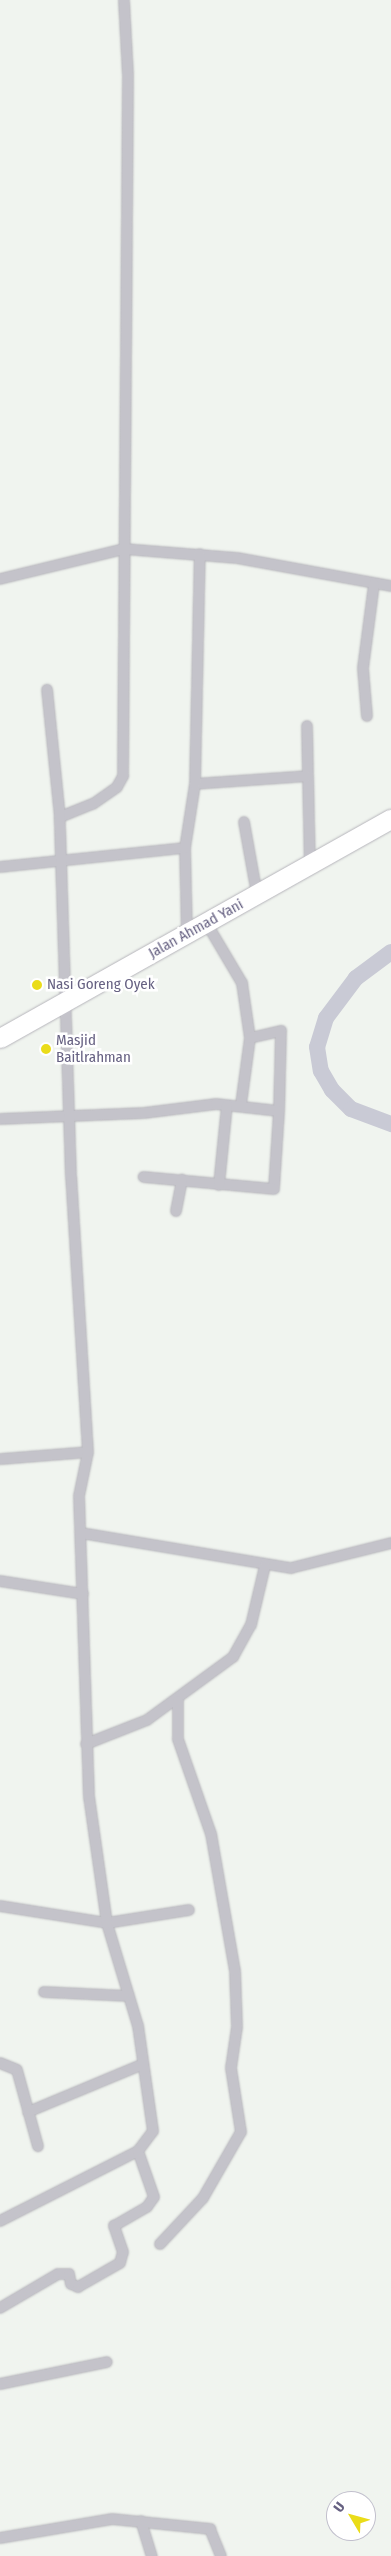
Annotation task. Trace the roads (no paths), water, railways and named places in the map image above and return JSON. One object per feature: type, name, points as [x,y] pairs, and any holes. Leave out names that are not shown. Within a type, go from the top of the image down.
[{"type":"highway","name":"Jalan Ahmad Yani","points":[[0,1038],[391,820]]},
{"type":"street","points":[[60,817],[93,804],[116,787],[123,776],[128,74],[124,0]]},
{"type":"street","points":[[0,578],[124,549],[200,554],[374,585],[391,586]]},
{"type":"street","points":[[187,935],[185,848],[195,784],[200,554]]},
{"type":"street","points":[[367,716],[363,668],[374,585]]},
{"type":"street","points":[[0,2221],[138,2150],[153,2131],[141,2065],[138,2026],[107,1923],[94,1846],[86,1744],[79,1496],[88,1452],[63,1003],[60,817],[47,690]]},
{"type":"street","points":[[307,726],[310,864]]},
{"type":"street","points":[[195,784],[308,776]]},
{"type":"street","points":[[244,822],[257,894]]},
{"type":"street","points":[[0,867],[62,859],[185,848]]},
{"type":"street","points":[[207,924],[242,983],[250,1038],[241,1105]]},
{"type":"street","points":[[144,1177],[274,1189],[279,1111],[281,1031],[250,1038]]},
{"type":"street","points":[[0,1119],[70,1114],[144,1113],[227,1104],[279,1111]]},
{"type":"street","points":[[219,1185],[227,1104]]},
{"type":"street","points":[[176,1211],[182,1180]]},
{"type":"street","points":[[0,1458],[88,1452]]},
{"type":"street","points":[[81,1533],[265,1566],[309,1567],[391,1543]]},
{"type":"street","points":[[86,1744],[110,1738],[178,1702],[243,1646],[265,1566]]},
{"type":"street","points":[[0,1581],[83,1594]]},
{"type":"street","points":[[160,2244],[203,2198],[241,2132],[231,2068],[237,2028],[235,1971],[211,1834],[178,1739],[178,1702]]},
{"type":"street","points":[[0,1906],[107,1923],[189,1910]]},
{"type":"street","points":[[44,1992],[128,1996]]},
{"type":"street","points":[[0,2062],[16,2070],[38,2146]]},
{"type":"street","points":[[28,2112],[141,2065]]},
{"type":"street","points":[[0,2308],[58,2274],[68,2274],[71,2284],[78,2287],[120,2263],[123,2252],[114,2226],[147,2207],[154,2197],[138,2150]]},
{"type":"street","points":[[0,2384],[107,2362]]},
{"type":"street","points":[[0,2538],[112,2519],[142,2521],[210,2529],[221,2556]]},
{"type":"street","points":[[142,2521],[152,2556]]},
{"type":"waterway","points":[[391,952],[356,978],[326,1018],[317,1047],[321,1071],[332,1090],[351,1109],[391,1124]]},
{"type":"place","name":"Nasi Goreng Oyek","points":[[37,985]]},
{"type":"place","name":"Masjid Baitlrahman","points":[[46,1049]]}]
